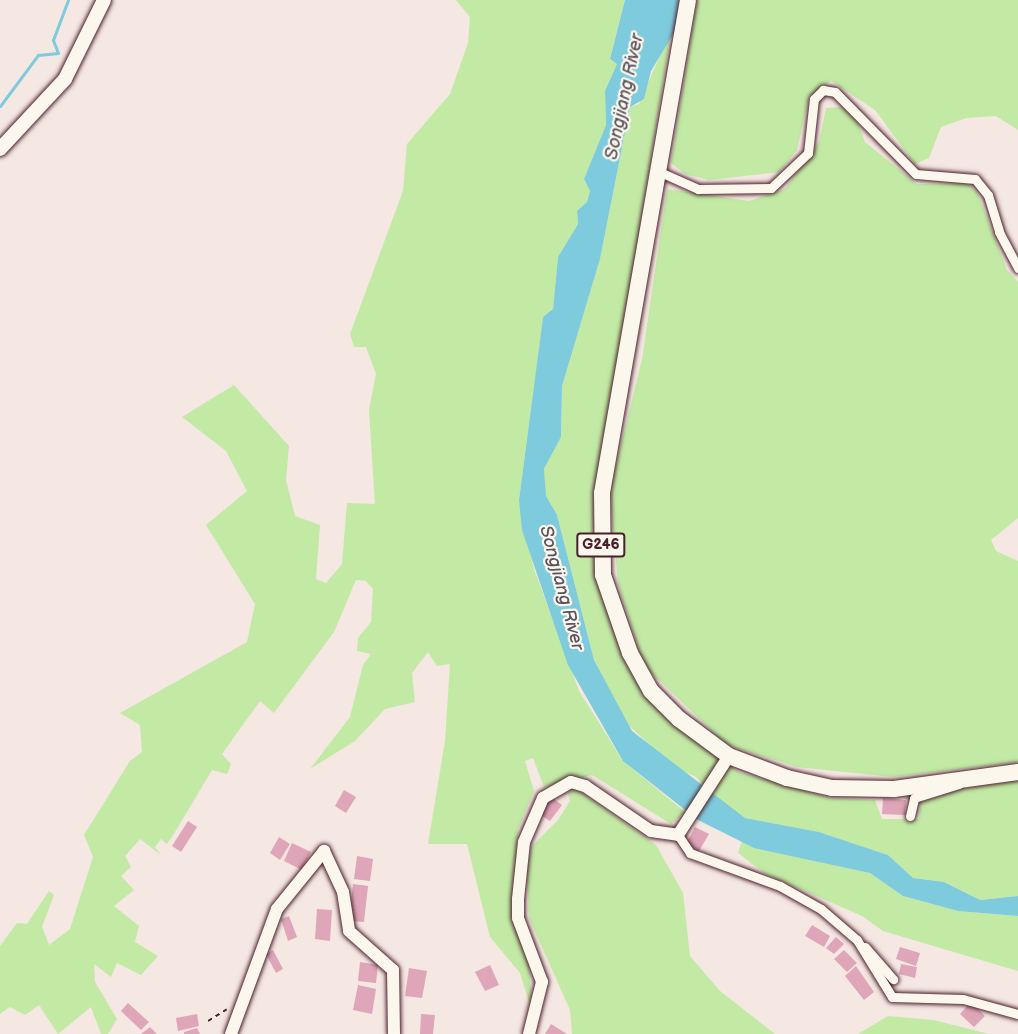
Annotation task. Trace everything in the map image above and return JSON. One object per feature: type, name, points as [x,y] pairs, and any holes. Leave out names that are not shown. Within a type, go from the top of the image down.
[{"type":"highway","name":"G246","points":[[688,0],[660,172],[602,493],[603,574],[630,653],[651,691],[729,756],[832,788],[894,789],[1018,772]]},
{"type":"main road","points":[[0,149],[65,79],[104,0]]},
{"type":"street","points":[[660,172],[698,189],[771,188],[808,153],[814,99],[824,90],[835,92],[916,174],[975,179],[988,195],[999,232],[1018,268]]},
{"type":"street","points":[[678,835],[729,756]]},
{"type":"street","points":[[910,816],[914,798],[963,780]]},
{"type":"street","points":[[530,1034],[542,982],[518,918],[524,842],[543,798],[571,782],[585,786],[651,831],[678,835],[690,853],[780,886],[821,909],[859,942],[893,979]]},
{"type":"street","points":[[231,1034],[240,1001],[277,909],[324,851],[342,892],[349,931],[393,970],[394,1034]]},
{"type":"street","points":[[859,942],[892,997],[963,999],[1018,1014]]},
{"type":"path","points":[[208,1021],[240,1001]]},
{"type":"green space","points":[[456,0],[625,0],[610,59],[617,64],[605,91],[606,125],[584,179],[590,191],[587,202],[577,211],[578,224],[558,257],[553,309],[543,317],[519,500],[534,569],[579,691],[623,761],[685,812],[671,824],[592,775],[544,787],[533,758],[525,761],[534,791],[518,830],[512,915],[529,962],[532,1012],[520,973],[490,937],[467,844],[428,844],[445,741],[450,664],[437,666],[428,652],[412,673],[415,702],[385,709],[355,741],[310,769],[350,717],[363,665],[371,654],[357,651],[358,638],[371,622],[373,589],[366,581],[356,580],[334,632],[274,713],[260,701],[222,754],[231,764],[227,774],[212,770],[167,844],[161,839],[155,847],[161,855],[140,839],[125,856],[131,867],[121,876],[134,890],[114,906],[139,926],[135,942],[158,956],[141,975],[117,963],[111,977],[94,964],[95,982],[117,1019],[108,1034],[101,1034],[91,1007],[58,1034],[39,1005],[25,1015],[10,1007],[0,1014],[0,946],[17,923],[27,924],[49,891],[54,895],[42,927],[49,945],[70,929],[93,857],[84,835],[130,761],[142,752],[140,725],[120,713],[247,642],[255,604],[206,525],[247,491],[226,451],[182,417],[234,385],[289,446],[286,480],[295,516],[320,525],[316,579],[326,583],[342,564],[347,503],[375,504],[369,410],[376,374],[366,347],[354,347],[350,334],[403,191],[407,144],[450,94],[468,43],[470,17]]},
{"type":"green space","points":[[697,0],[1018,0],[1018,130],[996,116],[966,118],[941,127],[929,158],[915,164],[875,110],[831,81],[809,97],[797,150],[779,172],[709,180],[685,174],[671,163]]},
{"type":"green space","points":[[671,30],[606,447],[603,593],[680,729],[739,772],[830,798],[875,800],[882,819],[919,819],[921,799],[964,784],[1018,779],[1018,896],[980,900],[944,882],[913,878],[888,855],[819,832],[745,818],[717,800],[696,777],[674,767],[625,722],[594,660],[557,515],[545,496],[544,469],[561,437],[562,386],[600,259],[630,107],[639,104]]},
{"type":"green space","points":[[842,107],[856,118],[865,142],[917,184],[967,183],[977,192],[1007,270],[1018,282],[1018,518],[991,540],[996,551],[1018,561],[1018,762],[893,777],[797,767],[727,745],[644,666],[618,584],[610,490],[642,359],[667,189],[749,201],[785,189],[819,142],[826,108]]},
{"type":"green space","points":[[576,789],[656,845],[683,893],[690,956],[720,991],[775,1034],[572,1034],[570,1010],[529,918],[527,871],[531,847],[558,820],[570,801],[568,793]]},
{"type":"green space","points":[[742,841],[870,873],[903,896],[958,911],[1018,916],[1018,971],[883,931],[862,916],[764,873],[738,853]]},
{"type":"green space","points":[[888,1016],[933,1020],[989,1034],[858,1034]]},
{"type":"water","name":"Songjiang River","points":[[625,0],[679,0],[675,31],[651,71],[644,99],[630,107],[600,259],[562,386],[561,437],[544,469],[546,496],[557,515],[594,660],[632,731],[745,818],[819,832],[888,855],[913,878],[944,882],[980,900],[1018,896],[1018,916],[958,911],[903,896],[870,873],[754,848],[698,820],[623,761],[568,665],[522,530],[519,500],[543,317],[553,309],[558,257],[578,224],[577,211],[587,202],[590,191],[584,179],[606,125],[605,91],[617,64],[610,59]]},
{"type":"building","points":[[344,790],[356,797],[346,813],[335,806]]},
{"type":"building","points":[[551,797],[562,805],[550,821],[539,814]]},
{"type":"building","points":[[883,798],[906,800],[905,815],[882,814]]},
{"type":"building","points":[[188,821],[197,827],[181,852],[172,846]]},
{"type":"building","points":[[695,827],[709,834],[699,851],[686,844]]},
{"type":"building","points":[[279,837],[290,844],[280,860],[270,853]]},
{"type":"building","points":[[292,843],[311,852],[302,870],[284,861]]},
{"type":"building","points":[[357,856],[373,859],[370,881],[354,879]]},
{"type":"building","points":[[353,884],[368,886],[364,922],[349,921]]},
{"type":"building","points":[[317,909],[332,910],[330,941],[315,939]]},
{"type":"building","points":[[289,916],[297,937],[288,941],[281,919]]},
{"type":"building","points":[[812,925],[830,936],[824,947],[805,936]]},
{"type":"building","points":[[836,937],[844,944],[834,954],[826,948]]},
{"type":"building","points":[[900,947],[920,953],[916,966],[896,959]]},
{"type":"building","points":[[273,950],[283,969],[276,973],[266,954]]},
{"type":"building","points":[[844,950],[857,963],[847,972],[834,959]]},
{"type":"building","points":[[360,962],[378,965],[376,983],[358,981]]},
{"type":"building","points":[[901,964],[917,967],[915,978],[899,974]]},
{"type":"building","points":[[490,965],[499,985],[485,991],[475,972]]},
{"type":"building","points":[[856,966],[874,992],[864,1000],[845,976]]},
{"type":"building","points":[[409,968],[427,971],[422,998],[405,996]]},
{"type":"building","points":[[358,985],[376,989],[372,1014],[353,1010]]},
{"type":"building","points":[[971,1002],[985,1016],[974,1027],[960,1014]]},
{"type":"building","points":[[128,1003],[149,1022],[141,1030],[121,1011]]},
{"type":"building","points":[[197,1014],[199,1026],[178,1031],[176,1018]]},
{"type":"building","points":[[421,1014],[435,1015],[433,1034],[420,1034]]},
{"type":"building","points":[[551,1024],[567,1034],[545,1034]]},
{"type":"building","points":[[150,1027],[157,1034],[141,1034]]},
{"type":"building","points":[[197,1028],[200,1034],[184,1034],[184,1032]]},
{"type":"waterway","points":[[0,106],[38,55],[58,53],[53,40],[68,0]]}]
